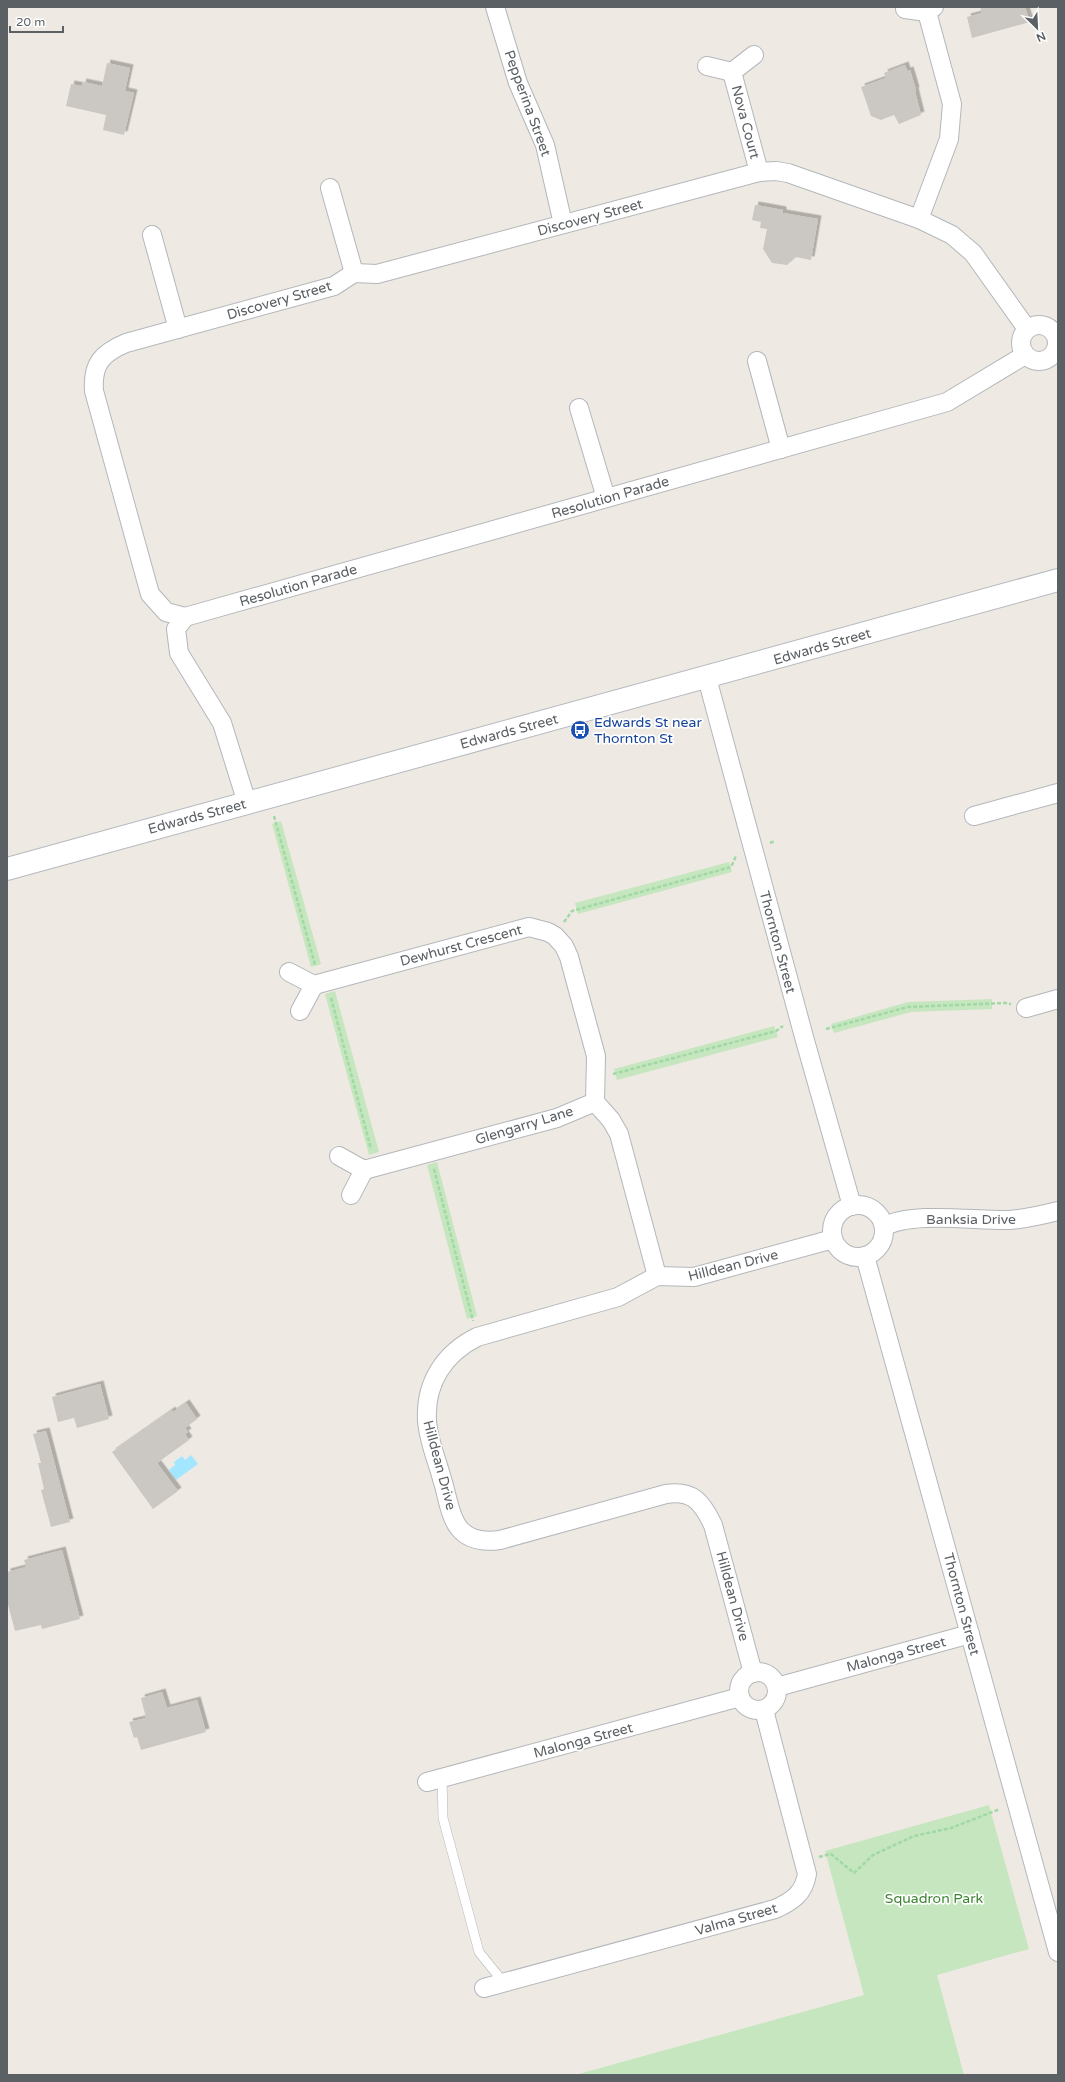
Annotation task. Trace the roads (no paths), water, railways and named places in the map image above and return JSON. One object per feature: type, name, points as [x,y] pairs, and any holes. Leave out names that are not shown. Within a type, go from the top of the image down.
[{"type":"main road","name":"Edwards Street","points":[[7,869],[247,802],[707,678],[1058,580]]},
{"type":"street","name":"Pepperina Street","points":[[495,7],[518,83],[545,145],[563,224]]},
{"type":"street","points":[[905,9],[931,10],[952,104],[949,140],[919,218]]},
{"type":"street","name":"Nova Court","points":[[732,72],[754,55]]},
{"type":"street","name":"Nova Court","points":[[707,66],[732,72]]},
{"type":"street","name":"Nova Court","points":[[732,72],[759,172]]},
{"type":"street","name":"Discovery Street","points":[[184,617],[166,612],[150,594],[94,391],[93,380],[95,369],[108,352],[126,343],[334,286],[354,273],[377,274],[759,172],[776,171],[788,173],[919,218],[952,235],[973,253],[1027,329]]},
{"type":"street","points":[[330,188],[354,273]]},
{"type":"street","points":[[152,235],[178,328]]},
{"type":"street","points":[[1038,325],[1055,327],[1055,335],[1058,343],[1054,365],[1043,361],[1035,361],[1025,355],[1021,344],[1022,336],[1027,329],[1038,325]]},
{"type":"street","name":"Resolution Parade","points":[[184,617],[947,402],[1025,355]]},
{"type":"street","points":[[757,361],[781,449]]},
{"type":"street","points":[[579,408],[606,498]]},
{"type":"street","points":[[184,617],[176,629],[179,653],[222,724],[247,802]]},
{"type":"street","name":"Thornton Street","points":[[707,678],[752,848],[852,1206]]},
{"type":"street","points":[[974,816],[1058,794]]},
{"type":"street","name":"Dewhurst Crescent","points":[[314,985],[521,928],[529,927],[539,929],[555,936],[564,946],[569,957],[596,1056],[595,1102]]},
{"type":"street","points":[[289,972],[314,985],[300,1011]]},
{"type":"street","points":[[1026,1008],[1058,999]]},
{"type":"street","points":[[595,1102],[611,1120],[619,1134],[657,1276]]},
{"type":"street","name":"Glengarry Lane","points":[[364,1170],[557,1118],[595,1102]]},
{"type":"street","points":[[339,1156],[364,1170],[351,1195]]},
{"type":"street","points":[[852,1206],[859,1206],[872,1210],[878,1214],[884,1228],[882,1242],[872,1253],[865,1256],[857,1257],[842,1252],[833,1238],[832,1230],[836,1219],[844,1210],[852,1206]]},
{"type":"street","name":"Banksia Drive","points":[[884,1228],[893,1222],[911,1219],[1008,1220],[1027,1218],[1058,1211]]},
{"type":"street","name":"Hilldean Drive","points":[[753,1673],[713,1525],[706,1510],[689,1495],[678,1492],[666,1494],[488,1542],[476,1540],[458,1527],[432,1443],[427,1421],[427,1407],[434,1379],[440,1367],[459,1347],[477,1337],[618,1297],[657,1276],[694,1277],[833,1238]]},
{"type":"street","name":"Thornton Street","points":[[865,1256],[1058,1952]]},
{"type":"street","name":"Malonga Street","points":[[777,1687],[970,1634]]},
{"type":"street","points":[[753,1673],[766,1674],[771,1677],[777,1687],[777,1693],[773,1704],[764,1710],[752,1709],[742,1703],[740,1697],[741,1682],[753,1673]]},
{"type":"street","name":"Malonga Street","points":[[435,1780],[740,1697]]},
{"type":"street","name":"Valma Street","points":[[484,1988],[775,1909],[796,1897],[802,1890],[807,1874],[764,1710]]},
{"type":"lane","points":[[435,1780],[443,1818],[479,1952],[504,1983]]},
{"type":"water","points":[[191,1455],[198,1464],[176,1480],[169,1470],[175,1465],[174,1462],[182,1456],[185,1460]]},
{"type":"place","name":"Edwards St near Thornton St","points":[[580,730]]},
{"type":"park label","name":"Squadron Park","points":[[934,1898]]}]
